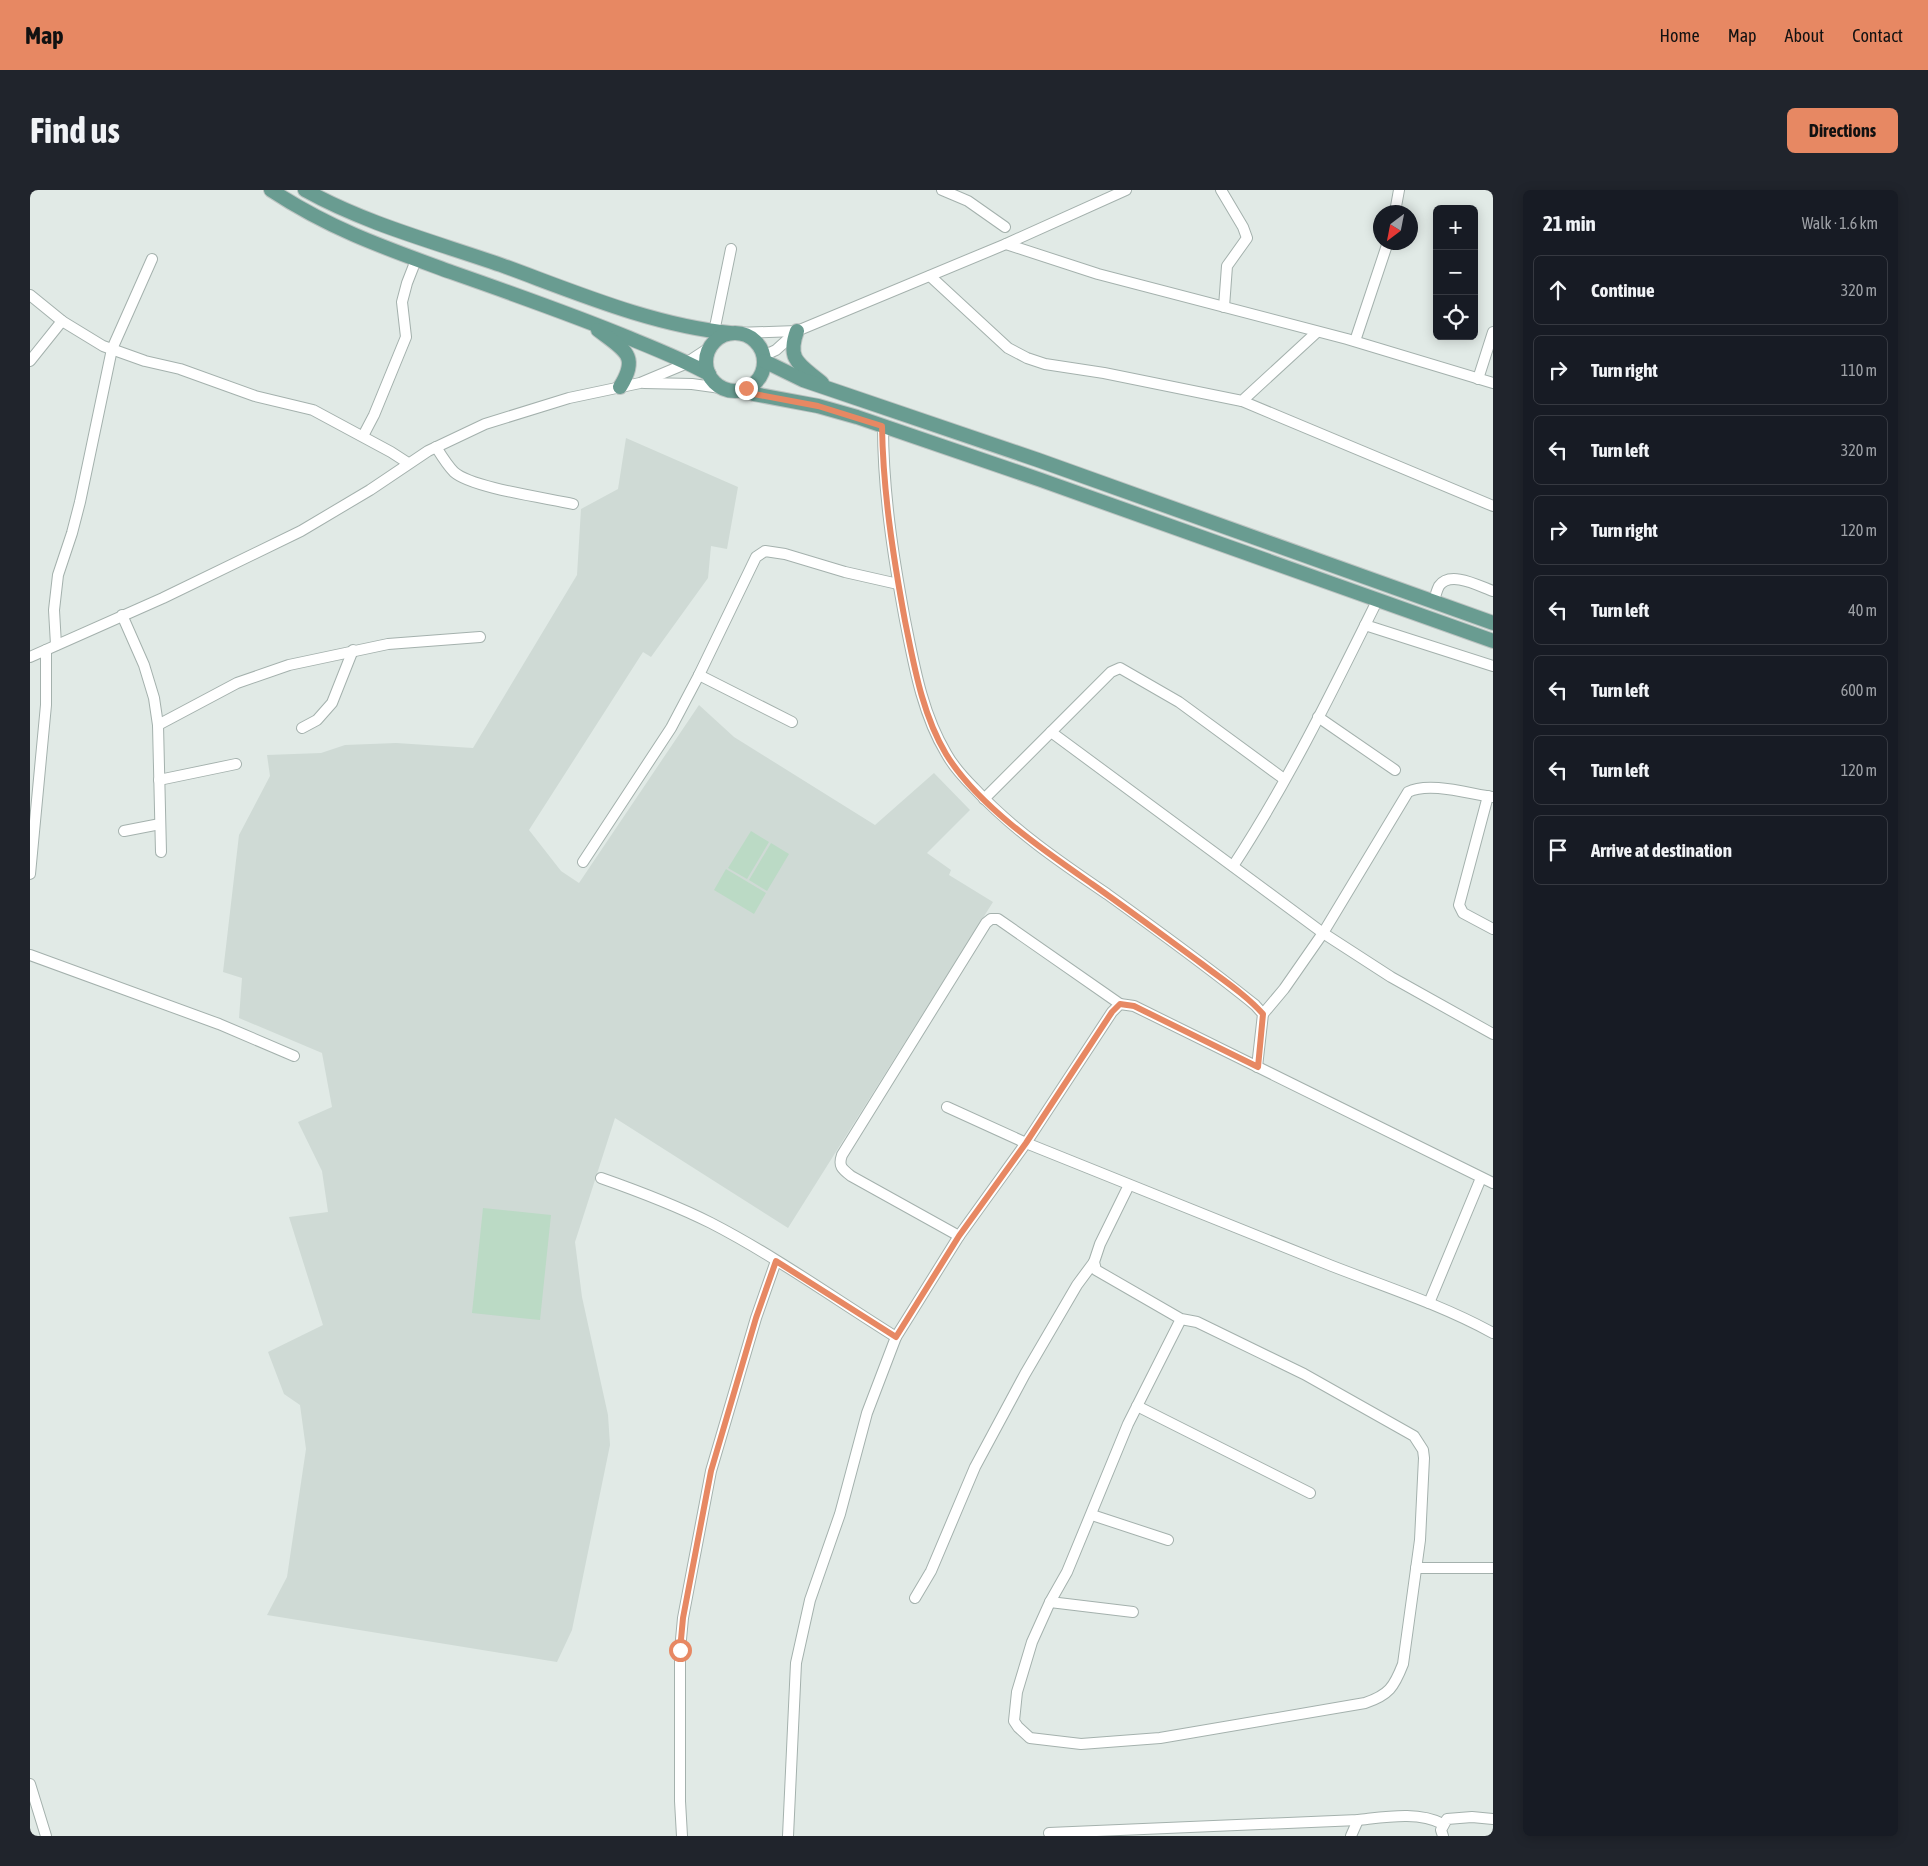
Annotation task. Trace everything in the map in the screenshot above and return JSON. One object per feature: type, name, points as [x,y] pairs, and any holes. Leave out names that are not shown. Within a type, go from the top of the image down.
[{"type":"main road","points":[[271,190],[312,216],[350,235],[584,319],[688,362],[709,374],[715,382],[728,390],[742,389],[756,381],[762,371],[763,359],[756,342],[744,334],[714,332],[673,323],[611,305],[370,220],[324,201],[305,190]]},
{"type":"main road","points":[[383,247],[392,228]]},
{"type":"main road","points":[[584,319],[627,355],[630,364],[629,369],[620,387]]},
{"type":"main road","points":[[797,331],[792,344],[792,352],[800,364],[826,386]]},
{"type":"main road","points":[[709,374],[706,360],[707,353],[715,340],[733,333]]},
{"type":"main road","points":[[763,359],[804,380],[1038,460],[1493,623]]},
{"type":"main road","points":[[742,389],[754,394],[818,406],[882,426],[1041,480],[1493,641]]},
{"type":"street","points":[[942,190],[968,201],[1005,227]]},
{"type":"street","points":[[763,359],[797,331],[1006,244],[1126,190]]},
{"type":"street","points":[[1221,190],[1243,227],[1247,238],[1228,266],[1224,307]]},
{"type":"street","points":[[1396,205],[1399,190]]},
{"type":"street","points":[[1006,244],[1098,274],[1355,341],[1493,383]]},
{"type":"street","points":[[714,332],[731,249]]},
{"type":"street","points":[[1355,341],[1385,250]]},
{"type":"street","points":[[30,874],[58,575],[80,502],[112,349],[152,259]]},
{"type":"street","points":[[362,436],[374,416],[406,337],[402,302],[416,260]]},
{"type":"street","points":[[930,276],[1008,348],[1027,358],[1045,364],[1242,401],[1493,506]]},
{"type":"street","points":[[30,295],[62,322],[80,334],[112,349],[145,361],[180,369],[255,396],[313,410],[408,463]]},
{"type":"street","points":[[30,361],[62,322]]},
{"type":"street","points":[[733,333],[797,331]]},
{"type":"street","points":[[1242,401],[1316,332]]},
{"type":"street","points":[[1478,379],[1493,332]]},
{"type":"street","points":[[30,657],[162,598],[301,531],[370,490],[408,463],[436,447],[486,424],[569,398],[640,383],[688,362],[712,346]]},
{"type":"street","points":[[640,383],[692,384],[728,390]]},
{"type":"street","points":[[882,426],[883,467],[898,584],[912,657],[924,704],[946,754],[984,799],[1035,844],[1141,919],[1246,997],[1263,1014]]},
{"type":"street","points":[[436,447],[448,466],[464,479],[482,485],[574,504]]},
{"type":"street","points":[[583,862],[671,728],[756,557],[765,551],[785,554],[845,572],[898,584]]},
{"type":"street","points":[[1434,602],[1440,585],[1447,580],[1457,579],[1493,591]]},
{"type":"street","points":[[1233,866],[1259,826],[1318,717],[1377,601]]},
{"type":"street","points":[[122,615],[144,664],[154,698],[158,725],[160,852]]},
{"type":"street","points":[[1365,625],[1493,666]]},
{"type":"street","points":[[158,725],[237,683],[289,665],[388,644],[480,637]]},
{"type":"street","points":[[302,728],[318,720],[332,703],[354,650]]},
{"type":"street","points":[[984,799],[1110,672],[1120,668],[1179,702],[1284,779]]},
{"type":"street","points":[[699,675],[792,722]]},
{"type":"street","points":[[1318,717],[1395,770]]},
{"type":"street","points":[[1051,732],[1322,933],[1391,976],[1493,1034]]},
{"type":"street","points":[[159,780],[236,764]]},
{"type":"street","points":[[1258,1067],[1263,1014],[1284,989],[1322,933],[1408,792],[1415,788],[1429,788],[1490,796],[1459,905],[1463,913],[1493,929]]},
{"type":"street","points":[[124,831],[160,824]]},
{"type":"street","points":[[959,1236],[851,1176],[842,1169],[840,1163],[842,1155],[986,923],[991,920],[998,920],[1120,1004],[1134,1006],[1493,1183]]},
{"type":"street","points":[[30,955],[219,1024],[294,1056]]},
{"type":"street","points":[[788,1836],[796,1663],[810,1600],[840,1514],[866,1413],[896,1337],[959,1236],[1026,1143],[1112,1012],[1120,1004]]},
{"type":"street","points":[[946,1107],[1026,1143],[1429,1303],[1493,1332]]},
{"type":"street","points":[[601,1178],[657,1198],[711,1223],[776,1261],[896,1337]]},
{"type":"street","points":[[1429,1303],[1482,1178]]},
{"type":"street","points":[[915,1598],[931,1571],[975,1467],[1025,1374],[1078,1285],[1094,1262],[1100,1244],[1129,1185]]},
{"type":"street","points":[[682,1836],[680,1801],[680,1650],[683,1618],[711,1471],[756,1318],[776,1261]]},
{"type":"street","points":[[1094,1262],[1096,1270],[1181,1319],[1197,1322],[1304,1374],[1414,1436],[1423,1450],[1424,1458],[1420,1540],[1403,1664],[1396,1682],[1380,1698],[1365,1704],[1160,1738],[1081,1744],[1030,1738],[1014,1721],[1017,1692],[1032,1642],[1050,1602],[1067,1572],[1137,1406],[1181,1319]]},
{"type":"street","points":[[1137,1406],[1310,1493]]},
{"type":"street","points":[[1092,1515],[1168,1540]]},
{"type":"street","points":[[1416,1568],[1493,1568]]},
{"type":"street","points":[[1050,1602],[1133,1612]]},
{"type":"street","points":[[30,1784],[46,1836]]},
{"type":"street","points":[[1049,1834],[1358,1820],[1393,1816],[1426,1817],[1443,1824]]},
{"type":"street","points":[[1443,1836],[1441,1830],[1447,1819],[1472,1817],[1493,1819]]},
{"type":"street","points":[[1351,1836],[1358,1820]]},
{"type":"shaded area","points":[[626,438],[738,487],[727,549],[711,546],[708,578],[651,657],[643,652],[529,830],[561,871],[579,883],[699,705],[734,737],[875,825],[934,773],[970,810],[927,853],[951,870],[949,875],[993,902],[788,1228],[615,1118],[575,1242],[582,1297],[608,1415],[610,1445],[572,1630],[557,1662],[267,1615],[287,1577],[306,1449],[300,1405],[284,1394],[268,1352],[323,1325],[289,1217],[328,1212],[322,1171],[298,1122],[332,1107],[322,1053],[239,1018],[242,978],[223,972],[239,835],[270,776],[267,755],[321,753],[345,745],[396,743],[473,748],[577,575],[581,509],[618,489]]},
{"type":"green space","points":[[751,831],[769,842],[747,879],[728,868]]},
{"type":"green space","points":[[771,843],[789,854],[767,891],[749,880]]},
{"type":"green space","points":[[726,869],[766,893],[754,914],[714,890]]},
{"type":"green space","points":[[483,1208],[551,1215],[540,1320],[472,1313]]},
{"type":"route","points":[[680,1650],[683,1618],[711,1471],[756,1318],[776,1261],[896,1337],[959,1236],[1026,1143],[1112,1012],[1120,1004],[1134,1006],[1258,1067],[1263,1014],[1246,997],[1141,919],[1035,844],[978,793],[946,754],[924,704],[912,657],[898,584],[883,467],[882,426],[818,406],[754,394],[742,389],[746,388]]}]
